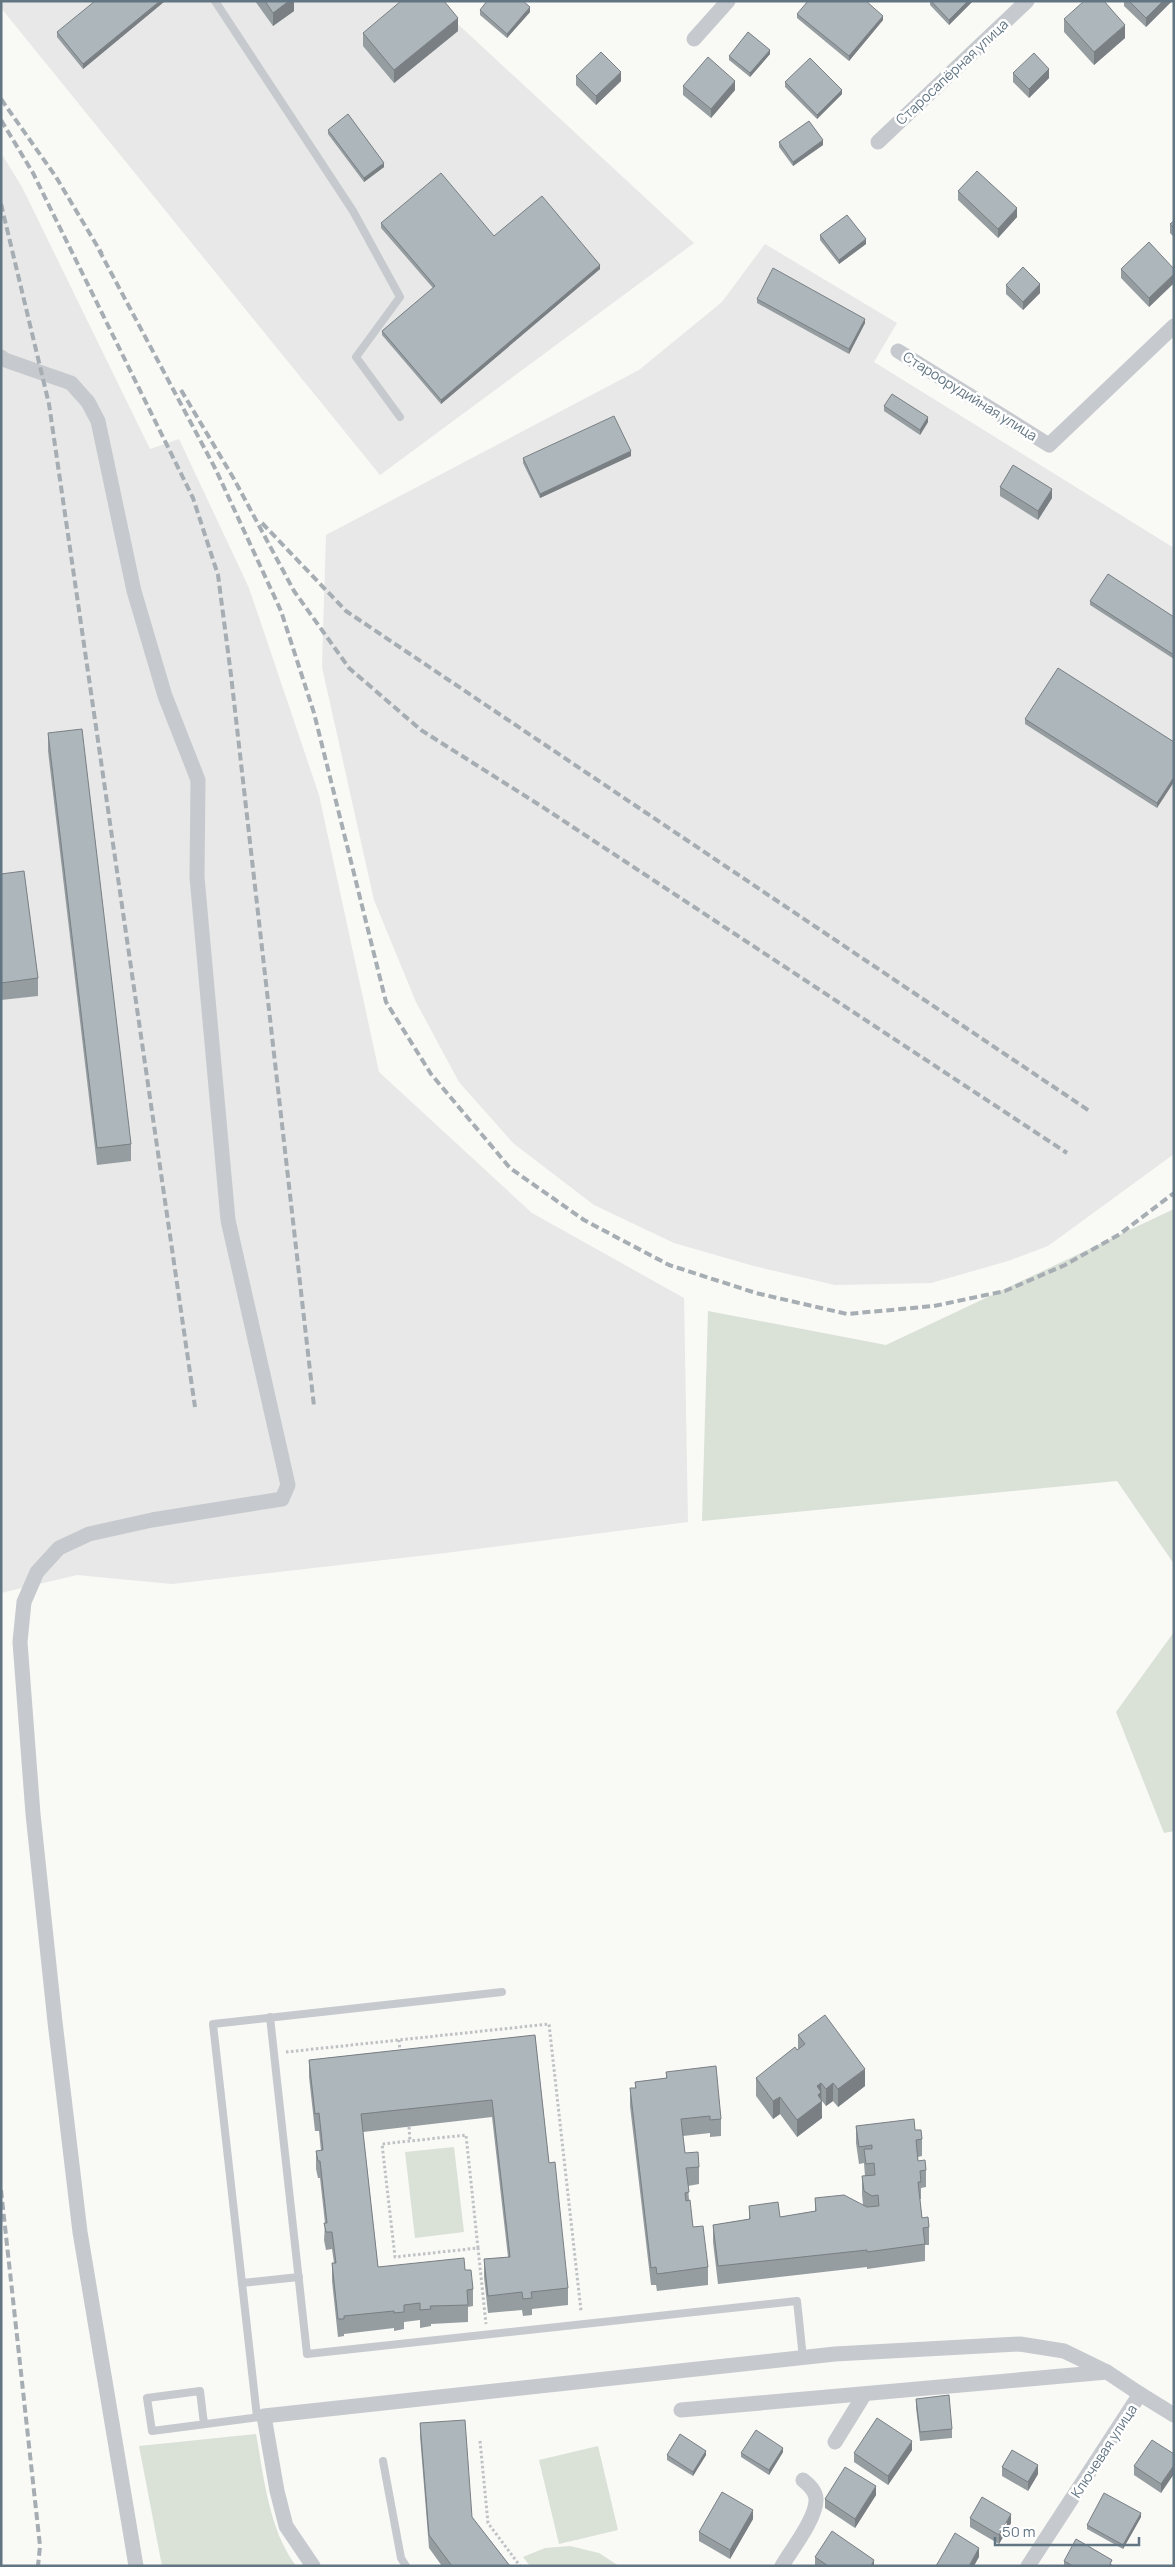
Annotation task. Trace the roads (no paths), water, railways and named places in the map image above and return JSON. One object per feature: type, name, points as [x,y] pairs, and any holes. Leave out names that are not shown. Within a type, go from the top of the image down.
[{"type":"street","points":[[694,39],[728,1]]},
{"type":"street","name":"Старосапёрная улица","points":[[878,142],[1027,1]]},
{"type":"street","name":"Староорудийная улица","points":[[898,351],[1050,446],[1174,326]]},
{"type":"street","points":[[1,357],[70,383],[88,402],[98,421],[134,591],[165,696],[198,780],[197,877],[228,1220],[288,1485],[282,1499],[152,1520],[81,1537],[59,1548],[37,1572],[24,1602],[20,1642],[33,1814],[80,2232],[136,2566]]},
{"type":"street","points":[[313,2566],[286,2526],[261,2417],[803,2358],[1020,2344],[1064,2351],[1107,2372],[1140,2394]]},
{"type":"street","points":[[681,2410],[1107,2372]]},
{"type":"street","name":"Ключевая улица","points":[[1028,2566],[1140,2394],[1174,2415]]},
{"type":"street","points":[[835,2442],[864,2395]]},
{"type":"street","points":[[782,2566],[814,2512],[817,2498],[811,2487],[803,2480]]},
{"type":"lane","points":[[215,1],[353,210],[400,297],[356,357],[400,417]]},
{"type":"lane","points":[[204,2424],[200,2391],[147,2398],[152,2431],[261,2417],[242,2284],[213,2024],[502,1992]]},
{"type":"lane","points":[[270,2017],[307,2354],[797,2301],[803,2358]]},
{"type":"lane","points":[[242,2284],[299,2277]]},
{"type":"lane","points":[[383,2461],[402,2558],[406,2566]]},
{"type":"railway","points":[[1,99],[56,177],[102,254]]},
{"type":"railway","points":[[1,120],[33,173],[193,498],[218,575],[314,1406]]},
{"type":"railway","points":[[1,204],[49,404],[195,1407]]},
{"type":"railway","points":[[99,250],[216,470],[281,611],[314,713],[386,1002],[431,1074],[510,1168],[584,1220],[669,1265],[756,1293],[847,1314],[934,1306],[1005,1291],[1065,1265],[1120,1234],[1174,1193]]},
{"type":"railway","points":[[181,390],[234,479],[294,591],[349,668],[421,730],[541,806],[1067,1153]]},
{"type":"railway","points":[[262,523],[346,611],[1091,1112]]},
{"type":"railway","points":[[1,2190],[40,2546],[38,2566]]}]
